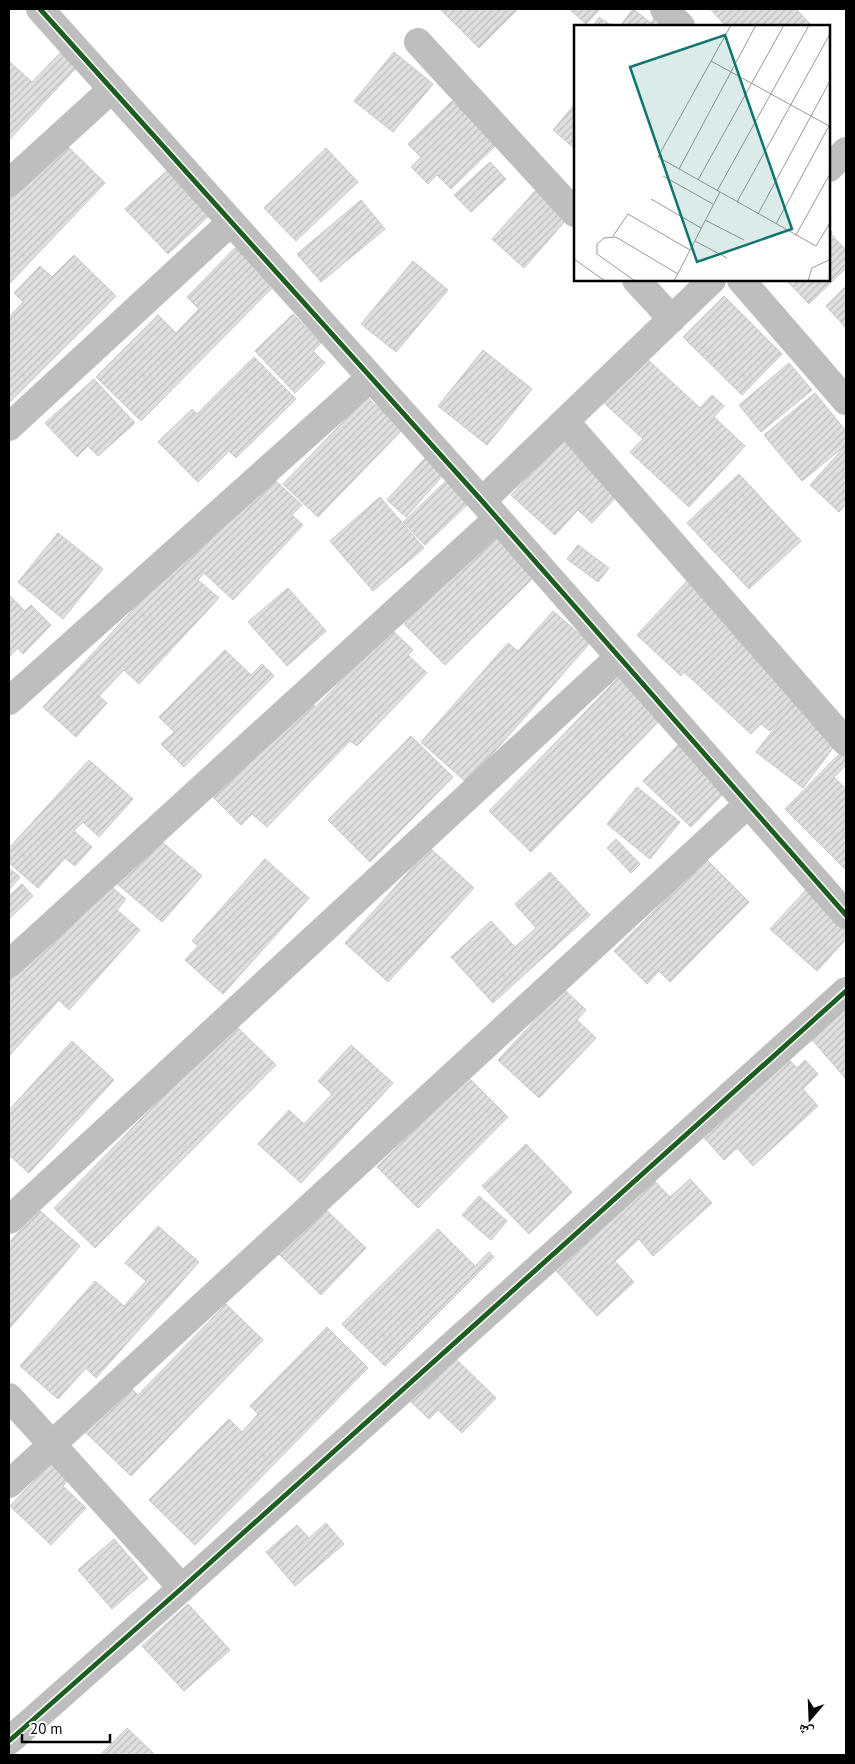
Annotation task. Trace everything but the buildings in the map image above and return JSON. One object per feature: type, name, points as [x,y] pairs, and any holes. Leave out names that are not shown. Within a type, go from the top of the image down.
[{"type":"street","points":[[40,9],[489,510],[846,915]]},
{"type":"street","points":[[664,9],[680,25]]},
{"type":"street","points":[[418,42],[574,212]]},
{"type":"street","points":[[9,183],[112,89]]},
{"type":"street","points":[[830,167],[846,151]]},
{"type":"street","points":[[9,427],[231,222]]},
{"type":"street","points":[[637,281],[672,319]]},
{"type":"street","points":[[9,964],[489,510],[565,421],[711,281]]},
{"type":"street","points":[[742,281],[846,401]]},
{"type":"street","points":[[9,701],[370,378]]},
{"type":"street","points":[[565,421],[846,742]]},
{"type":"street","points":[[9,1220],[619,657]]},
{"type":"street","points":[[9,1484],[748,804]]},
{"type":"street","points":[[9,1741],[182,1588],[846,991]]},
{"type":"street","points":[[9,1397],[182,1588]]},
{"type":"cycle path","points":[[40,9],[482,501],[846,915]]},
{"type":"cycle path","points":[[9,1741],[182,1588],[846,991]]}]
